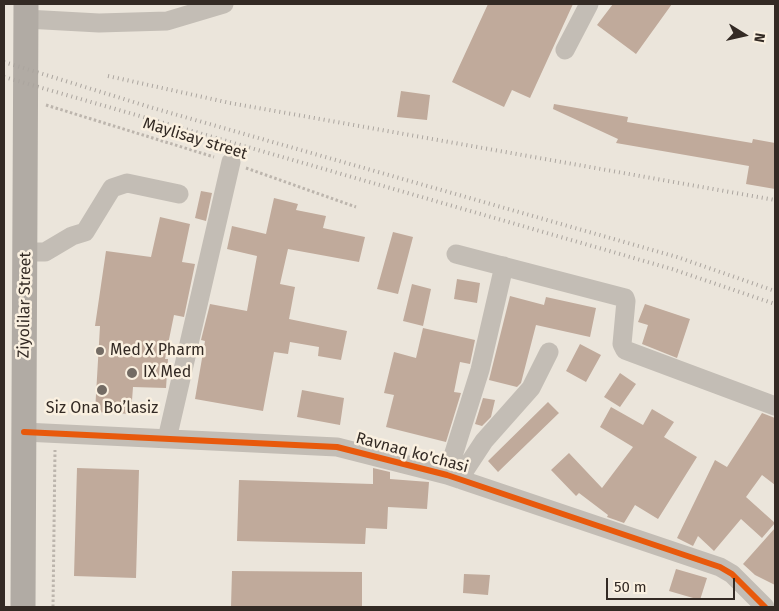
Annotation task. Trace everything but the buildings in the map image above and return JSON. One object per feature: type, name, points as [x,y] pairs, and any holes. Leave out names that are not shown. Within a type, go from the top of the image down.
[{"type":"main road","name":"Ziyolilar Street","points":[[23,607],[26,12]]},
{"type":"street","points":[[26,12],[99,23],[138,22],[167,20],[192,9],[224,4]]},
{"type":"street","points":[[564,50],[588,4]]},
{"type":"street","points":[[167,439],[231,162]]},
{"type":"street","points":[[26,252],[45,252],[72,236],[85,232],[112,188],[127,183],[179,194]]},
{"type":"street","points":[[456,254],[624,298],[626,302],[622,344],[625,350],[775,406]]},
{"type":"street","points":[[453,477],[504,266]]},
{"type":"street","points":[[453,477],[531,388],[549,352]]},
{"type":"street","name":"Ravnaq ko'chasi","points":[[24,432],[337,447],[453,477],[720,567],[732,574],[765,607]]},
{"type":"path","points":[[53,607],[55,434]]},
{"type":"railway","points":[[4,62],[153,108],[677,257],[775,291]]},
{"type":"railway","points":[[108,76],[230,103],[775,200]]},
{"type":"railway","points":[[4,77],[672,269],[775,304]]},
{"type":"cycle path","points":[[24,432],[337,447],[447,475],[720,567],[732,574],[765,607]]},
{"type":"place","name":"Med X Pharm","points":[[100,351]]},
{"type":"place","name":"IX Med","points":[[132,373]]},
{"type":"place","name":"Siz Ona Bo’lasiz","points":[[102,390]]}]
